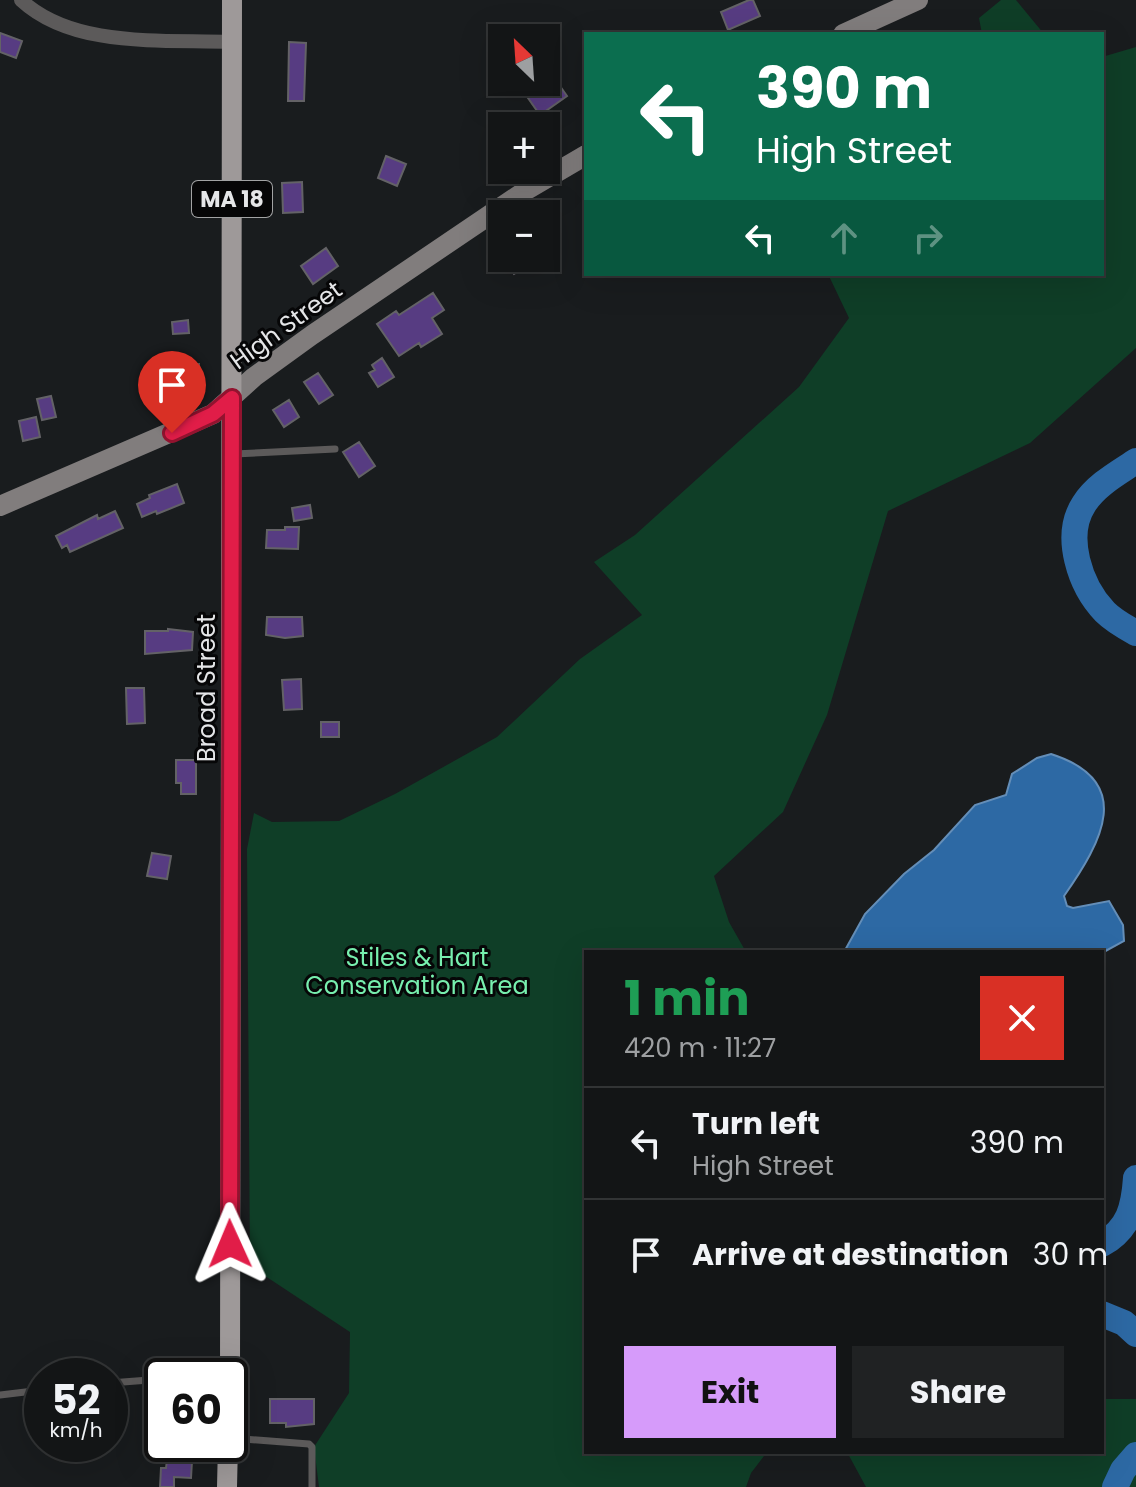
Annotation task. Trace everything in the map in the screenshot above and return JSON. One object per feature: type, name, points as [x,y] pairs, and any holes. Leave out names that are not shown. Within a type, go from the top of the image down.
[{"type":"main road","name":"Broad Street","points":[[230,1358],[232,0]]},
{"type":"main road","points":[[227,1487],[228,1462]]},
{"type":"street","points":[[21,0],[46,19],[82,33],[108,37],[232,42]]},
{"type":"street","points":[[847,32],[918,0]]},
{"type":"street","name":"High Street","points":[[0,506],[201,421],[312,335],[528,189],[584,156]]},
{"type":"lane","points":[[232,454],[335,449]]},
{"type":"lane","points":[[0,1395],[24,1392]]},
{"type":"lane","points":[[248,1442],[309,1444],[312,1447],[312,1487]]},
{"type":"green space","points":[[1001,0],[1016,0],[1042,32],[982,32],[979,18]]},
{"type":"green space","name":"Stiles & Hart Conservation Area","points":[[1136,47],[1136,348],[1030,443],[888,511],[827,715],[783,812],[714,876],[729,922],[745,950],[584,950],[584,1454],[765,1454],[751,1473],[746,1487],[319,1487],[314,1447],[349,1393],[350,1332],[250,1266],[247,849],[254,813],[272,822],[339,821],[395,794],[497,737],[580,659],[642,615],[594,562],[635,535],[799,387],[849,318],[829,276],[1104,276],[1104,56]]},
{"type":"green space","points":[[1104,1399],[1136,1399],[1136,1487],[866,1487],[848,1454],[1104,1454]]},
{"type":"water","points":[[1051,754],[1078,766],[1094,780],[1102,797],[1104,815],[1090,855],[1064,896],[1067,906],[1073,908],[1109,901],[1123,925],[1124,941],[1104,952],[845,950],[865,914],[904,874],[934,850],[975,805],[1006,795],[1012,774],[1037,758]]},
{"type":"building","points":[[753,0],[760,16],[728,30],[721,12]]},
{"type":"building","points":[[0,33],[22,41],[16,58],[0,52]]},
{"type":"building","points":[[289,42],[306,43],[304,101],[288,101]]},
{"type":"building","points":[[560,86],[567,96],[544,112],[538,112],[528,98],[560,96]]},
{"type":"building","points":[[386,156],[406,164],[397,186],[378,178]]},
{"type":"building","points":[[302,182],[303,212],[283,213],[282,183]]},
{"type":"building","points":[[326,248],[338,266],[313,284],[301,266]]},
{"type":"building","points":[[433,293],[444,310],[432,318],[442,334],[421,347],[419,343],[399,356],[377,324],[396,311],[399,315]]},
{"type":"building","points":[[188,320],[189,333],[173,334],[172,322]]},
{"type":"building","points":[[382,358],[394,377],[378,387],[369,373],[375,370],[372,365]]},
{"type":"building","points":[[199,364],[200,390],[174,391],[172,365]]},
{"type":"building","points":[[318,373],[333,395],[319,404],[304,382]]},
{"type":"building","points":[[51,396],[56,417],[42,420],[37,399]]},
{"type":"building","points":[[289,400],[299,417],[284,427],[273,410]]},
{"type":"building","points":[[36,417],[40,437],[23,441],[19,421]]},
{"type":"building","points":[[359,442],[375,466],[359,477],[343,452]]},
{"type":"building","points":[[177,484],[184,503],[142,517],[137,504],[150,498],[149,495]]},
{"type":"building","points":[[310,505],[312,518],[294,521],[292,508]]},
{"type":"building","points":[[115,511],[123,528],[70,552],[67,545],[62,548],[56,536],[97,515],[98,519]]},
{"type":"building","points":[[285,527],[299,527],[298,549],[266,548],[267,530],[285,530]]},
{"type":"building","points":[[267,617],[302,617],[303,636],[285,638],[266,635]]},
{"type":"building","points":[[168,629],[193,632],[192,650],[145,654],[145,631]]},
{"type":"building","points":[[301,679],[302,709],[284,710],[282,680]]},
{"type":"building","points":[[126,688],[144,688],[145,723],[127,724]]},
{"type":"building","points":[[321,722],[339,722],[339,737],[321,737]]},
{"type":"building","points":[[176,760],[196,760],[196,794],[181,794],[181,783],[176,783]]},
{"type":"building","points":[[152,853],[171,856],[167,879],[147,876]]},
{"type":"building","points":[[270,1399],[314,1399],[314,1424],[286,1427],[286,1423],[270,1423]]},
{"type":"building","points":[[167,1462],[192,1462],[191,1478],[174,1477],[174,1487],[160,1487],[161,1468],[166,1468]]},
{"type":"waterway","points":[[1136,461],[1089,497],[1078,517],[1075,531],[1077,560],[1088,589],[1105,612],[1136,633]]},
{"type":"waterway","points":[[1104,1243],[1118,1231],[1128,1216],[1136,1178]]},
{"type":"waterway","points":[[1104,1315],[1124,1323],[1136,1334]]},
{"type":"waterway","points":[[1115,1487],[1123,1470],[1136,1455]]},
{"type":"route","points":[[172,433],[213,414],[232,398],[230,1244]]}]
